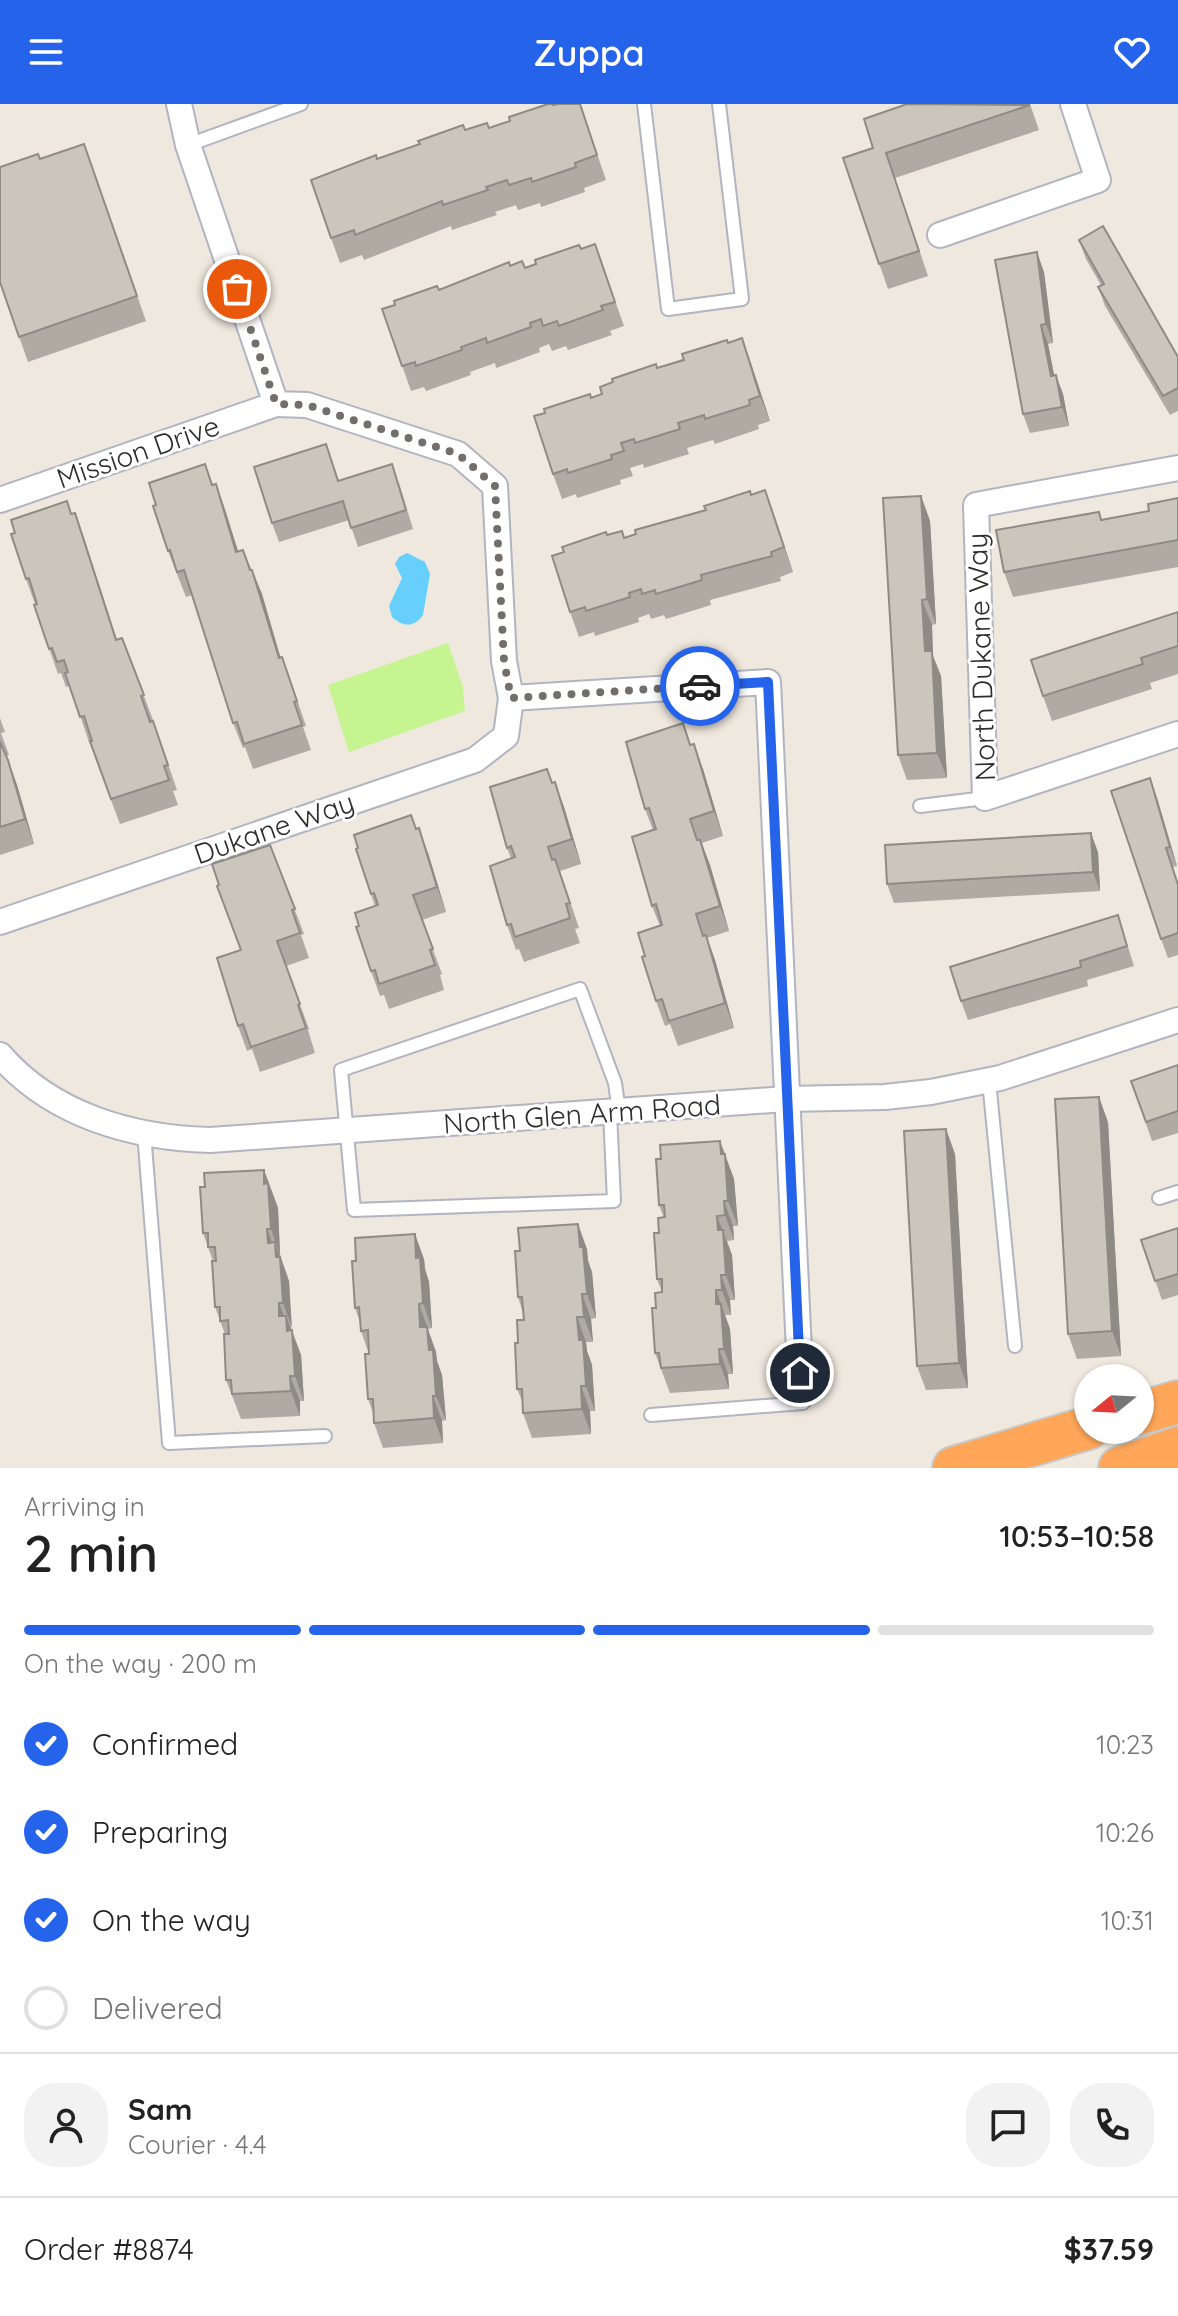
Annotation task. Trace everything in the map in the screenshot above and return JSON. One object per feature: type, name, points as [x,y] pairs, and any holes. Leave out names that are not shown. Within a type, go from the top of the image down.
[{"type":"highway","points":[[1154,1409],[1178,1402]]},
{"type":"highway","points":[[954,1468],[1074,1432]]},
{"type":"highway","points":[[1120,1468],[1178,1448]]},
{"type":"street","points":[[179,104],[188,145],[276,404]]},
{"type":"street","points":[[940,235],[1098,180],[1073,104]]},
{"type":"street","name":"Mission Drive","points":[[0,500],[276,404]]},
{"type":"street","name":"Dukane Way","points":[[0,922],[475,760],[506,736],[511,698],[504,661],[495,486],[458,454],[307,405],[276,404]]},
{"type":"street","name":"North Dukane Way","points":[[1178,468],[976,505],[985,798],[1178,734]]},
{"type":"street","points":[[511,698],[768,682],[800,1373]]},
{"type":"street","name":"North Glen Arm Road","points":[[0,1055],[19,1075],[52,1100],[91,1118],[144,1133],[210,1140],[786,1099],[885,1097],[931,1092],[989,1081],[1178,1020]]},
{"type":"lane","points":[[188,145],[301,104]]},
{"type":"lane","points":[[644,104],[668,309],[742,299],[719,104]]},
{"type":"lane","points":[[920,806],[985,798]]},
{"type":"lane","points":[[580,989],[615,1083],[614,1201],[354,1210],[347,1131],[341,1070],[580,989]]},
{"type":"lane","points":[[989,1081],[1015,1346]]},
{"type":"lane","points":[[144,1133],[169,1443],[325,1436]]},
{"type":"lane","points":[[1159,1198],[1178,1192]]},
{"type":"lane","points":[[651,1415],[803,1403],[800,1373]]},
{"type":"green space","points":[[448,643],[463,687],[465,711],[349,752],[328,685]]},
{"type":"water","points":[[407,553],[425,562],[430,574],[423,615],[408,625],[392,617],[389,606],[402,578],[395,564],[399,557]]},
{"type":"building","points":[[548,104],[580,104],[597,155],[575,163],[576,167],[532,182],[531,178],[509,185],[507,180],[486,187],[488,190],[443,205],[442,201],[355,235],[354,230],[331,238],[311,180],[376,155],[377,159],[420,144],[418,141],[463,125],[465,130],[487,123],[489,128],[510,121],[509,117]]},
{"type":"building","points":[[907,104],[1030,105],[886,153],[919,251],[879,264],[843,158],[873,148],[864,119]]},
{"type":"building","points":[[84,144],[137,296],[19,337],[0,282],[0,167],[38,154],[40,159]]},
{"type":"building","points":[[1103,226],[1178,357],[1178,388],[1163,396],[1098,287],[1104,284],[1079,240]]},
{"type":"building","points":[[595,244],[615,302],[601,306],[603,310],[559,326],[557,321],[543,326],[541,319],[530,323],[531,327],[487,343],[486,338],[416,366],[415,362],[402,366],[382,309],[395,305],[394,301],[437,286],[439,290],[509,262],[510,266],[522,261],[525,268],[536,264],[535,260],[579,245],[581,249]]},
{"type":"building","points":[[1037,252],[1046,324],[1041,325],[1051,376],[1056,375],[1062,407],[1023,414],[995,260]]},
{"type":"building","points":[[742,338],[760,396],[749,400],[750,405],[705,419],[704,415],[678,423],[680,429],[635,443],[634,439],[621,443],[624,451],[611,455],[612,459],[568,473],[567,469],[553,474],[534,416],[545,413],[544,409],[590,394],[591,398],[602,394],[600,387],[613,382],[612,379],[656,364],[657,368],[684,360],[682,354]]},
{"type":"building","points":[[326,444],[338,481],[392,464],[406,510],[351,528],[343,501],[272,523],[254,467]]},
{"type":"building","points":[[205,464],[212,485],[216,484],[236,552],[243,550],[252,570],[279,658],[282,657],[297,701],[294,702],[302,725],[244,744],[237,722],[233,723],[184,570],[177,572],[168,551],[149,483]]},
{"type":"building","points":[[765,490],[784,547],[771,552],[772,556],[701,575],[702,580],[656,594],[655,590],[642,594],[641,589],[629,593],[630,597],[586,611],[585,607],[570,612],[552,556],[564,552],[562,547],[606,532],[607,535],[622,531],[624,538],[636,534],[635,530],[706,510],[704,506],[750,491],[751,495]]},
{"type":"building","points":[[921,496],[927,599],[922,600],[925,651],[932,651],[937,753],[898,755],[883,498]]},
{"type":"building","points":[[1178,498],[1178,540],[1004,572],[996,530],[1099,512],[1101,520],[1149,511],[1148,504]]},
{"type":"building","points":[[67,501],[71,514],[75,513],[116,640],[122,638],[168,765],[164,766],[169,780],[111,799],[84,716],[80,717],[65,673],[68,672],[64,660],[57,662],[52,648],[49,649],[34,605],[37,604],[29,578],[26,579],[11,534],[15,533],[11,520]]},
{"type":"building","points":[[1178,612],[1178,646],[1141,658],[1143,664],[1043,696],[1031,660]]},
{"type":"building","points":[[683,723],[690,745],[694,744],[714,811],[690,819],[697,840],[700,840],[720,906],[696,914],[703,936],[706,935],[725,1003],[669,1021],[662,999],[656,1001],[638,933],[662,925],[656,904],[652,906],[632,837],[656,829],[649,808],[645,809],[626,742]]},
{"type":"building","points":[[0,742],[25,819],[0,827]]},
{"type":"building","points":[[547,769],[552,783],[555,782],[572,839],[548,847],[570,903],[566,904],[570,918],[515,937],[511,924],[507,925],[490,866],[515,857],[511,846],[507,848],[490,787]]},
{"type":"building","points":[[1150,778],[1178,885],[1178,933],[1161,939],[1111,791]]},
{"type":"building","points":[[411,815],[416,829],[419,828],[437,887],[413,895],[433,949],[430,950],[435,965],[379,984],[375,970],[371,971],[356,927],[359,926],[355,913],[378,905],[374,893],[371,894],[354,835]]},
{"type":"building","points":[[1091,833],[1093,872],[887,884],[885,845]]},
{"type":"building","points":[[270,845],[295,909],[292,910],[300,933],[277,941],[306,1028],[251,1047],[243,1024],[238,1026],[217,958],[241,950],[212,864]]},
{"type":"building","points":[[1118,915],[1127,946],[1080,961],[1081,967],[961,1001],[950,967]]},
{"type":"building","points":[[1178,1065],[1178,1111],[1146,1122],[1131,1081]]},
{"type":"building","points":[[1099,1097],[1112,1331],[1068,1334],[1055,1099]]},
{"type":"building","points":[[946,1129],[959,1363],[917,1366],[904,1131]]},
{"type":"building","points":[[720,1141],[721,1154],[725,1154],[728,1201],[724,1201],[725,1215],[717,1216],[718,1230],[723,1230],[726,1275],[721,1275],[722,1290],[716,1290],[716,1304],[721,1304],[724,1349],[719,1349],[720,1364],[661,1368],[659,1353],[655,1353],[652,1308],[656,1308],[655,1293],[662,1292],[662,1279],[657,1279],[654,1233],[659,1233],[658,1218],[665,1217],[664,1205],[659,1205],[656,1159],[661,1159],[660,1145]]},
{"type":"building","points":[[264,1170],[264,1184],[268,1183],[271,1229],[267,1229],[268,1243],[275,1242],[276,1257],[280,1257],[283,1303],[279,1303],[279,1316],[286,1316],[287,1331],[292,1330],[295,1376],[290,1376],[291,1391],[232,1394],[231,1380],[226,1380],[224,1334],[229,1334],[228,1320],[220,1321],[220,1307],[215,1307],[212,1261],[216,1261],[215,1247],[208,1247],[208,1233],[203,1233],[200,1187],[205,1187],[204,1173]]},
{"type":"building","points":[[578,1224],[587,1294],[582,1294],[584,1317],[577,1317],[579,1340],[583,1340],[586,1386],[581,1386],[582,1409],[523,1413],[522,1389],[517,1389],[515,1343],[518,1343],[517,1320],[524,1320],[522,1297],[518,1297],[515,1251],[520,1251],[518,1228]]},
{"type":"building","points":[[1178,1228],[1178,1274],[1155,1281],[1141,1240]]},
{"type":"building","points":[[415,1234],[423,1303],[419,1304],[420,1327],[427,1327],[429,1350],[433,1350],[434,1418],[374,1423],[373,1399],[368,1399],[365,1354],[369,1354],[368,1330],[361,1331],[359,1307],[355,1308],[352,1261],[356,1261],[355,1238]]},
{"type":"way so far","points":[[237,289],[276,404],[307,405],[458,454],[495,486],[504,661],[511,698],[700,686]]},
{"type":"route","points":[[700,686],[768,682],[800,1373]]}]
